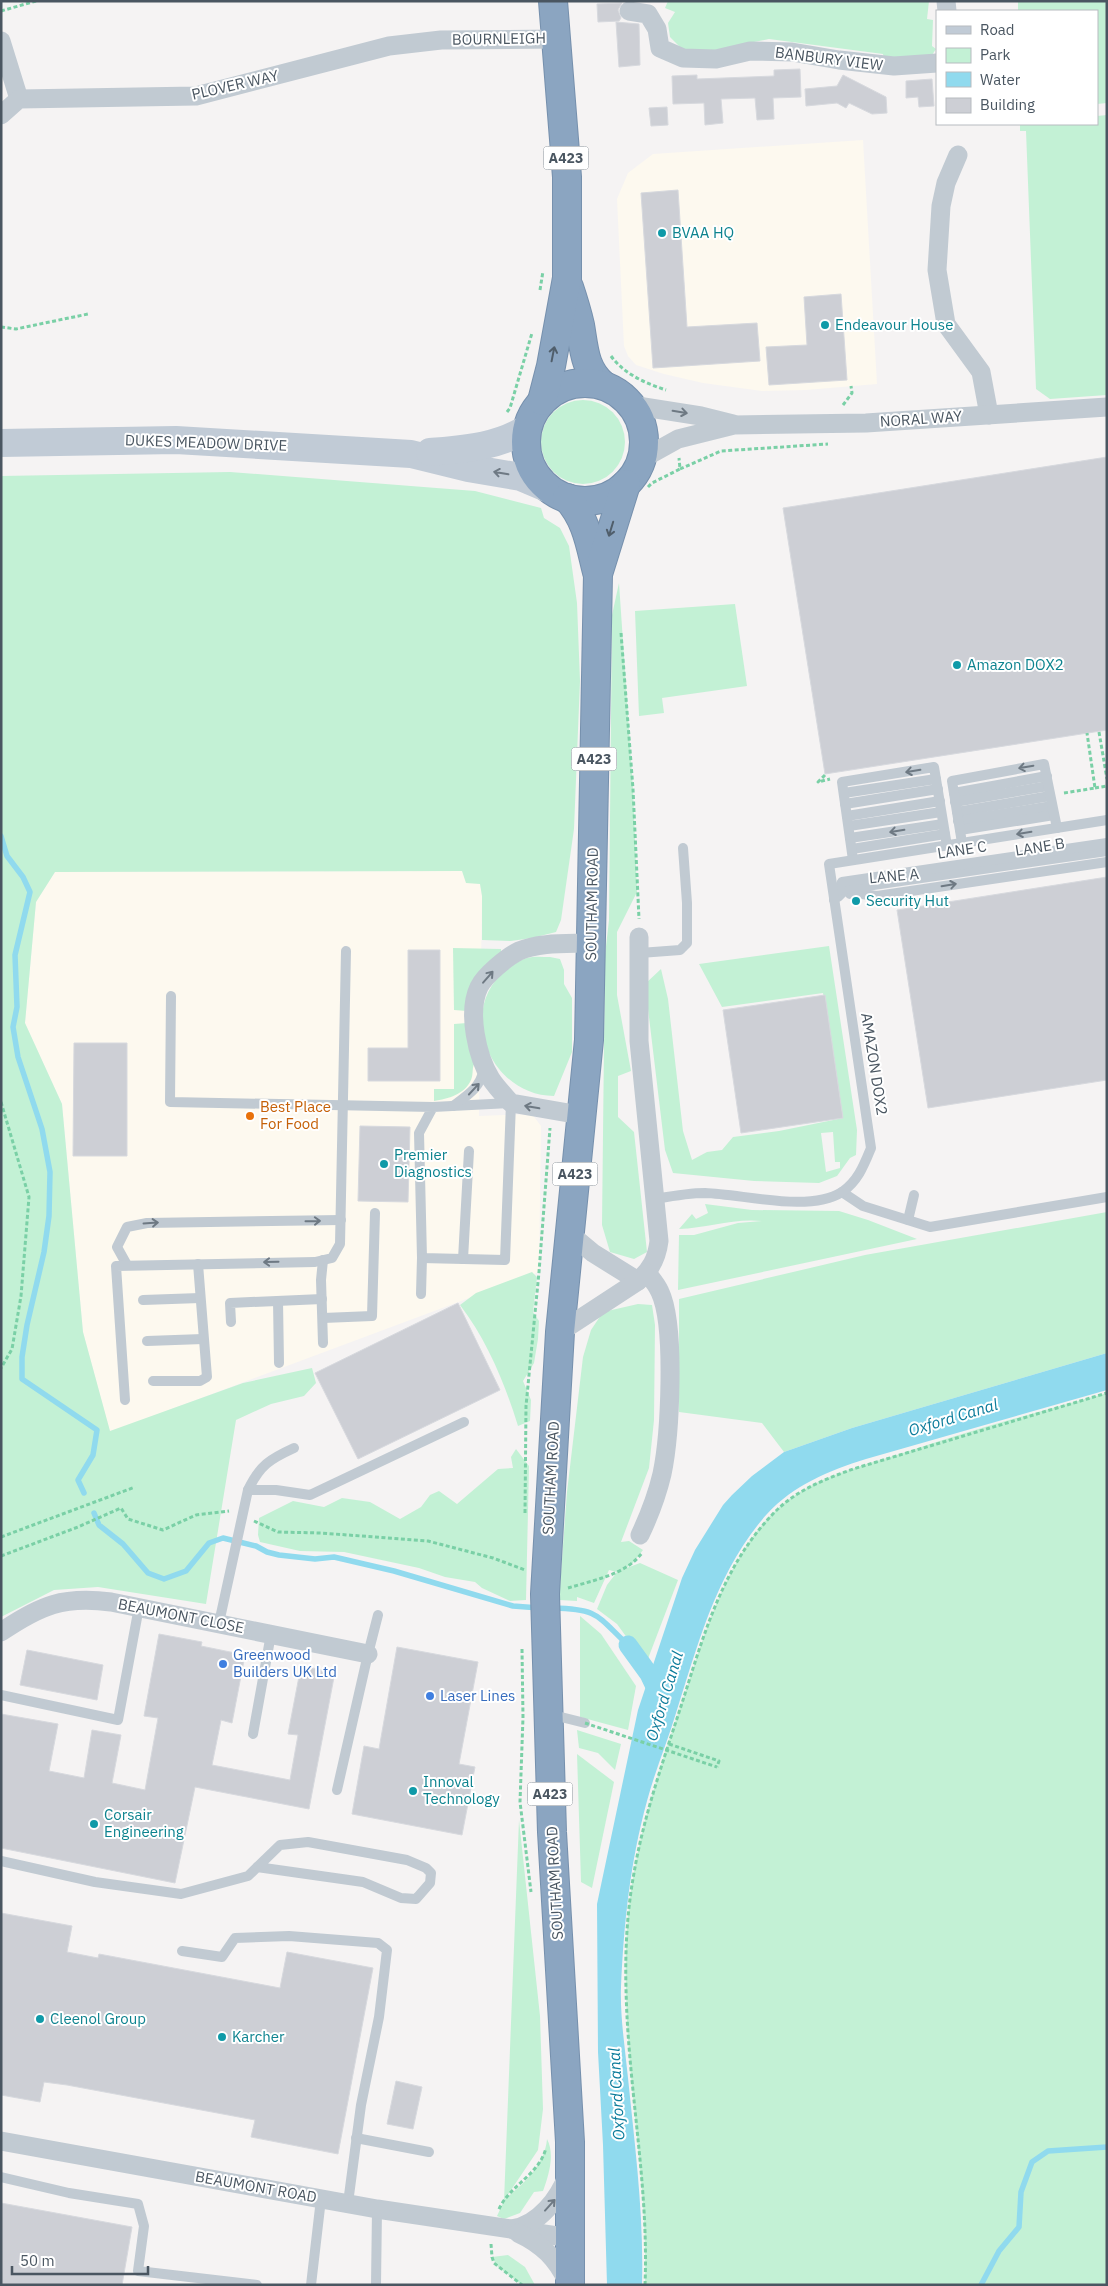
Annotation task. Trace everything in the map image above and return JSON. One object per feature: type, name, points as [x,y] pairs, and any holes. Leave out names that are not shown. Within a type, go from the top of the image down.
[{"type":"highway","name":"A423","points":[[542,401],[551,366],[567,278],[567,177],[553,1]]},
{"type":"highway","name":"A423","points":[[567,278],[580,325],[585,358],[596,379],[603,385]]},
{"type":"highway","points":[[586,383],[603,385],[618,393],[631,405],[640,422],[644,440],[642,459],[636,472],[626,484],[613,494],[598,499],[582,501],[557,493],[536,475],[528,460],[525,444],[516,421],[532,413],[542,401],[555,390],[570,384],[586,383]]},
{"type":"highway","name":"SOUTHAM ROAD","points":[[598,574],[626,484]]},
{"type":"highway","name":"SOUTHAM ROAD","points":[[557,493],[578,510],[584,521],[598,574],[588,1040],[560,1332],[545,1620],[552,1832],[570,2163],[571,2238],[569,2285]]},
{"type":"street","name":"BANBURY VIEW","points":[[629,11],[648,14],[657,29],[660,48],[683,58],[716,59],[750,51],[759,51],[792,52],[839,60],[894,66],[936,63]]},
{"type":"street","name":"BOURNLEIGH","points":[[441,40],[557,38]]},
{"type":"street","name":"PLOVER WAY","points":[[19,99],[196,96],[389,46],[441,40]]},
{"type":"street","points":[[1,41],[19,99],[1,115]]},
{"type":"street","points":[[958,155],[946,183],[941,206],[936,270],[946,324],[981,372],[989,415]]},
{"type":"street","name":"NORAL WAY","points":[[631,405],[701,416],[734,425]]},
{"type":"street","name":"NORAL WAY","points":[[642,459],[678,439],[734,425],[866,423],[1107,407]]},
{"type":"street","name":"DUKES MEADOW DRIVE","points":[[1,443],[176,440],[411,454],[494,443],[516,421]]},
{"type":"street","name":"DUKES MEADOW DRIVE","points":[[411,454],[468,468],[521,477],[557,493]]},
{"type":"street","points":[[580,1115],[511,1103],[491,1079],[477,1049],[473,1018],[479,987],[500,963],[519,951],[538,946],[591,943]]},
{"type":"street","points":[[560,1332],[642,1277],[654,1262],[660,1241],[639,1041],[639,945]]},
{"type":"street","points":[[570,1233],[593,1253],[642,1277],[661,1293],[666,1315],[670,1386],[662,1474],[655,1498],[640,1535]]},
{"type":"street","name":"BEAUMONT CLOSE","points":[[1,1632],[43,1607],[65,1600],[87,1599],[139,1607],[368,1654]]},
{"type":"street","name":"BEAUMONT ROAD","points":[[1,2141],[377,2209],[571,2238]]},
{"type":"street","name":"BEAUMONT ROAD","points":[[502,2227],[520,2228],[531,2222],[548,2207],[562,2187],[570,2163]]},
{"type":"street","name":"BEAUMONT ROAD","points":[[502,2227],[534,2240],[547,2251],[560,2265],[569,2285]]},
{"type":"lane","points":[[962,844],[952,781],[1044,764],[1057,828]]},
{"type":"lane","points":[[947,846],[934,767],[842,782],[853,860],[962,844],[1107,820]]},
{"type":"lane","points":[[845,804],[937,784]]},
{"type":"lane","points":[[957,811],[1050,796]]},
{"type":"lane","points":[[957,811],[1050,796]]},
{"type":"lane","points":[[847,816],[940,801]]},
{"type":"lane","points":[[848,826],[941,812]]},
{"type":"lane","points":[[850,838],[944,829]]},
{"type":"lane","points":[[852,849],[944,829]]},
{"type":"lane","name":"LANE C","points":[[833,901],[842,882],[1107,843]]},
{"type":"lane","points":[[639,945],[680,950],[687,943],[687,904],[683,848]]},
{"type":"lane","name":"LANE B","points":[[833,901],[846,889],[1107,851]]},
{"type":"lane","name":"AMAZON DOX2","points":[[842,1192],[862,1172],[871,1148],[829,864],[853,860]]},
{"type":"lane","name":"LANE A","points":[[833,901],[854,893],[876,896],[1107,862]]},
{"type":"lane","points":[[124,1400],[116,1266],[127,1264],[323,1260],[332,1258],[340,1244],[345,1106],[346,951]]},
{"type":"lane","points":[[171,996],[170,1102],[433,1107],[511,1103],[505,1260],[422,1258]]},
{"type":"lane","points":[[452,1106],[474,1091],[481,1080],[484,1064]]},
{"type":"lane","points":[[421,1294],[419,1133],[433,1107]]},
{"type":"lane","points":[[463,1259],[469,1151]]},
{"type":"lane","points":[[655,1199],[706,1193],[782,1201],[818,1201],[842,1192],[863,1206],[930,1227],[1107,1197]]},
{"type":"lane","points":[[908,1220],[914,1195]]},
{"type":"lane","points":[[322,1318],[372,1316],[375,1213]]},
{"type":"lane","points":[[127,1264],[118,1247],[127,1227],[147,1223],[341,1220]]},
{"type":"lane","points":[[323,1260],[322,1318],[324,1343]]},
{"type":"lane","points":[[153,1381],[200,1381],[207,1377],[198,1264]]},
{"type":"lane","points":[[143,1300],[200,1298]]},
{"type":"lane","points":[[231,1322],[230,1303],[322,1299]]},
{"type":"lane","points":[[278,1301],[279,1363]]},
{"type":"lane","points":[[147,1341],[203,1339]]},
{"type":"lane","points":[[248,1490],[276,1490],[310,1495],[464,1422]]},
{"type":"lane","points":[[219,1623],[248,1490],[256,1473],[270,1459],[294,1448]]},
{"type":"lane","points":[[1,1695],[118,1720],[139,1607]]},
{"type":"lane","points":[[337,1790],[378,1615]]},
{"type":"lane","points":[[253,1734],[271,1634]]},
{"type":"lane","points":[[548,1714],[585,1723]]},
{"type":"lane","points":[[1,1861],[95,1882],[181,1894],[248,1876],[257,1867],[280,1845],[308,1842],[407,1860],[426,1868],[431,1873],[430,1883],[416,1899],[401,1898],[362,1882],[257,1867]]},
{"type":"lane","points":[[182,1951],[222,1957],[235,1938],[290,1936],[378,1943],[387,1950],[379,2017],[361,2105],[348,2203]]},
{"type":"lane","points":[[356,2138],[429,2152]]},
{"type":"lane","points":[[1,2177],[69,2192],[138,2204],[144,2226],[138,2271],[257,2285]]},
{"type":"lane","points":[[311,2285],[321,2199]]},
{"type":"lane","points":[[376,2285],[377,2209]]},
{"type":"path","points":[[1,11],[36,1]]},
{"type":"path","points":[[539,294],[544,265]]},
{"type":"path","points":[[1,327],[16,329],[88,314]]},
{"type":"path","points":[[516,421],[510,408],[534,323]]},
{"type":"path","points":[[836,408],[844,404],[852,393],[851,386]]},
{"type":"path","points":[[1099,732],[1107,779]]},
{"type":"path","points":[[1087,733],[1095,788]]},
{"type":"path","points":[[1050,796],[1107,786]]},
{"type":"path","points":[[1,1102],[28,1197],[21,1296],[12,1348],[1,1368]]},
{"type":"path","points":[[525,1515],[526,1406],[535,1328],[552,1110]]},
{"type":"path","points":[[645,2285],[646,2229],[629,2054],[626,1988],[627,1944],[634,1872],[669,1744],[720,1594],[748,1545],[771,1516],[786,1502],[814,1485],[853,1469],[1107,1393]]},
{"type":"path","points":[[1,1537],[135,1487]]},
{"type":"path","points":[[1,1556],[78,1527],[121,1508],[128,1519],[163,1530],[196,1515],[226,1511],[243,1515],[278,1532],[321,1533],[428,1541],[493,1558],[526,1570],[546,1587],[618,1572],[632,1564],[642,1554],[647,1540],[640,1535]]},
{"type":"path","points":[[526,1561],[526,1570]]},
{"type":"path","points":[[522,1642],[523,1716],[520,1802],[532,1901]]},
{"type":"path","points":[[585,1723],[717,1767],[719,1761],[669,1744]]},
{"type":"path","points":[[522,2285],[498,2267],[492,2257],[502,2227],[500,2206],[536,2168],[547,2146]]},
{"type":"shaded area","points":[[863,140],[877,384],[806,390],[762,391],[703,383],[636,365],[628,356],[624,346],[617,199],[628,173],[653,154]]},
{"type":"shaded area","points":[[462,871],[480,883],[482,896],[479,1116],[532,1114],[541,1126],[539,1272],[110,1432],[83,1332],[62,1104],[25,1023],[36,902],[55,872]]},
{"type":"green space","points":[[668,1],[929,1],[927,19],[933,20],[932,46],[936,49],[932,55],[884,59],[883,54],[769,39],[710,51],[685,52],[670,37],[668,23],[675,12],[665,8]]},
{"type":"green space","points":[[1018,1],[1107,1],[1107,103],[1098,104],[1098,10],[1018,10]]},
{"type":"green space","points":[[1107,115],[1107,395],[1050,399],[1036,389],[1026,131],[1020,131],[1020,125],[1098,125],[1098,116]]},
{"type":"green space","points":[[575,400],[591,400],[607,407],[618,418],[625,434],[622,458],[613,472],[607,477],[591,484],[575,484],[559,477],[548,466],[541,450],[541,434],[548,418],[559,407]]},
{"type":"green space","points":[[230,472],[475,491],[541,508],[544,518],[560,528],[569,546],[577,603],[580,681],[574,829],[561,920],[556,932],[511,941],[482,940],[482,896],[480,884],[466,883],[462,871],[55,872],[36,902],[25,1023],[62,1104],[83,1332],[110,1431],[243,1383],[312,1368],[316,1383],[304,1396],[271,1404],[236,1420],[206,1604],[98,1587],[54,1590],[1,1617],[1,476]]},
{"type":"green space","points":[[619,583],[633,789],[637,892],[617,932],[617,995],[631,1071],[618,1076],[618,1117],[634,1132],[647,1252],[634,1259],[610,1252],[602,1225],[605,955],[609,920],[612,615]]},
{"type":"green space","points":[[735,604],[747,686],[662,698],[664,713],[639,716],[635,611]]},
{"type":"green space","points":[[829,946],[857,1130],[856,1155],[850,1158],[837,1176],[819,1183],[754,1181],[673,1173],[665,1150],[645,984],[661,969],[668,999],[683,1131],[692,1160],[707,1152],[722,1150],[733,1137],[779,1131],[843,1118],[823,993],[722,1007],[699,964]],"holes":[[[833,1132],[835,1162],[840,1162],[840,1168],[826,1172],[821,1133]]]},
{"type":"green space","points":[[453,948],[501,949],[501,953],[467,1011],[454,1010]]},
{"type":"green space","points":[[550,957],[560,959],[564,970],[564,984],[572,998],[572,1052],[554,1096],[531,1092],[512,1082],[497,1067],[487,1048],[482,1027],[483,1006],[491,986],[507,969],[527,958]]},
{"type":"green space","points":[[467,1023],[476,1061],[471,1080],[465,1089],[460,1092],[445,1099],[434,1101],[434,1089],[454,1089],[454,1024]]},
{"type":"green space","points":[[705,1204],[752,1210],[839,1211],[917,1239],[678,1290],[679,1235],[694,1235],[738,1223],[762,1221],[741,1221],[679,1229],[692,1214],[696,1219],[708,1213]]},
{"type":"green space","points":[[1107,1212],[1107,1353],[852,1428],[784,1452],[762,1423],[679,1412],[679,1299],[865,1255]]},
{"type":"green space","points":[[532,1272],[537,1277],[533,1312],[539,1321],[538,1339],[534,1363],[523,1381],[531,1400],[530,1421],[518,1426],[507,1394],[487,1348],[460,1305],[476,1293]]},
{"type":"green space","points":[[638,1304],[652,1305],[655,1325],[654,1420],[649,1468],[621,1542],[629,1541],[643,1550],[632,1564],[624,1569],[640,1563],[678,1580],[646,1664],[617,1624],[597,1609],[607,1585],[617,1572],[609,1570],[594,1603],[577,1597],[577,1601],[559,1600],[567,1492],[583,1357],[591,1330],[603,1312]]},
{"type":"green space","points":[[1107,1393],[1107,2285],[645,2285],[641,2174],[627,2026],[626,1960],[630,1901],[639,1846],[660,1768],[710,1619],[732,1571],[760,1527],[797,1494],[821,1481],[951,1437]]},
{"type":"green space","points":[[516,1449],[529,1466],[526,1600],[510,1601],[482,1588],[475,1582],[445,1577],[419,1568],[344,1552],[300,1551],[260,1542],[258,1535],[259,1518],[293,1501],[324,1507],[342,1498],[370,1502],[400,1519],[421,1507],[430,1495],[439,1491],[457,1504],[498,1469],[513,1468],[511,1457]]},
{"type":"green space","points":[[580,1616],[601,1634],[636,1686],[628,1730],[580,1717]]},
{"type":"green space","points":[[577,1730],[621,1744],[615,1770],[598,1753],[579,1748]]},
{"type":"green space","points":[[577,1754],[614,1782],[592,1888],[581,1882]]},
{"type":"green space","points":[[519,1820],[540,2016],[543,2109],[538,2150],[505,2199],[526,2180],[538,2165],[547,2139],[551,2158],[543,2191],[534,2192],[520,2213],[504,2219],[497,2216],[504,2201]]},
{"type":"green space","points":[[508,2255],[525,2267],[535,2285],[522,2285],[498,2267],[492,2257]]},
{"type":"water","name":"Oxford Canal","points":[[1107,1353],[1107,1390],[866,1459],[825,1474],[800,1487],[767,1514],[735,1559],[722,1583],[701,1634],[650,1790],[632,1870],[624,1939],[621,1998],[640,2207],[642,2285],[607,2285],[598,2052],[597,1904],[638,1710],[682,1578],[695,1550],[723,1505],[732,1495],[752,1476],[784,1452],[852,1428]]},
{"type":"building","points":[[622,3],[618,10],[621,18],[619,21],[598,22],[597,4]]},
{"type":"building","points":[[616,22],[639,24],[640,65],[619,67]]},
{"type":"building","points":[[800,69],[801,97],[773,98],[774,119],[757,120],[755,98],[721,99],[723,123],[705,125],[704,103],[673,104],[672,76],[697,75],[697,79],[774,76],[774,70]]},
{"type":"building","points":[[843,75],[886,97],[887,113],[872,114],[849,103],[846,108],[837,103],[806,106],[805,89],[837,86]]},
{"type":"building","points":[[932,79],[934,106],[919,107],[918,97],[906,98],[906,81]]},
{"type":"building","points":[[667,107],[668,125],[651,126],[649,108]]},
{"type":"building","points":[[678,190],[687,327],[757,323],[760,361],[653,368],[641,193]]},
{"type":"building","name":"Endeavour House","points":[[841,294],[847,380],[769,385],[766,347],[807,345],[804,297]]},
{"type":"building","name":"Amazon DOX2","points":[[1107,457],[1107,730],[825,774],[783,508]]},
{"type":"building","points":[[1107,877],[1107,1080],[928,1108],[897,910]]},
{"type":"building","points":[[408,950],[440,950],[440,1081],[368,1081],[368,1048],[408,1048]]},
{"type":"building","points":[[825,995],[843,1118],[741,1133],[723,1010]]},
{"type":"building","points":[[74,1043],[127,1043],[127,1156],[73,1156]]},
{"type":"building","name":"Premier Diagnostics","points":[[360,1126],[410,1127],[408,1202],[358,1201]]},
{"type":"building","points":[[458,1303],[500,1390],[358,1459],[315,1373]]},
{"type":"building","points":[[159,1634],[202,1642],[201,1646],[245,1655],[232,1723],[221,1720],[212,1765],[290,1780],[298,1735],[288,1734],[301,1666],[335,1672],[309,1809],[195,1787],[175,1883],[1,1848],[1,1714],[58,1724],[49,1771],[84,1778],[92,1730],[121,1735],[112,1783],[145,1790],[158,1718],[144,1716]]},
{"type":"building","points":[[397,1647],[478,1662],[459,1764],[475,1767],[462,1835],[352,1814],[364,1746],[379,1749]]},
{"type":"building","points":[[27,1650],[103,1665],[97,1700],[20,1685]]},
{"type":"building","name":"Karcher","points":[[1,1913],[72,1926],[67,1952],[98,1958],[99,1954],[280,1988],[287,1952],[373,1968],[338,2154],[251,2137],[255,2120],[67,2085],[44,2082],[40,2102],[1,2095]]},
{"type":"building","points":[[396,2081],[422,2087],[413,2129],[387,2124]]},
{"type":"building","points":[[1,2203],[132,2227],[122,2285],[1,2285]]},
{"type":"waterway","points":[[1,836],[7,856],[23,877],[30,892],[15,955],[17,1007],[13,1027],[18,1057],[42,1129],[50,1172],[49,1216],[44,1252],[27,1325],[22,1357],[22,1379],[97,1430],[93,1455],[78,1480],[84,1493]]},
{"type":"waterway","points":[[94,1513],[99,1525],[123,1544],[148,1573],[164,1579],[186,1571],[209,1543],[223,1538],[256,1546],[267,1552],[279,1555],[315,1559],[334,1557],[394,1571],[513,1606],[539,1608]]},
{"type":"waterway","points":[[553,1608],[589,1612],[602,1620],[628,1645]]},
{"type":"waterway","name":"Oxford Canal","points":[[628,1645],[649,1674],[660,1697]]},
{"type":"waterway","points":[[981,2285],[999,2251],[1019,2227],[1021,2192],[1032,2162],[1048,2151],[1107,2147]]},
{"type":"place","name":"BVAA HQ","points":[[662,233]]},
{"type":"place","name":"Endeavour House","points":[[825,325]]},
{"type":"place","name":"Amazon DOX2","points":[[957,665]]},
{"type":"place","name":"Security Hut","points":[[856,901]]},
{"type":"place","name":"Best Place For Food","points":[[250,1116]]},
{"type":"place","name":"Premier Diagnostics","points":[[384,1164]]},
{"type":"place","name":"Greenwood Builders UK Ltd","points":[[223,1664]]},
{"type":"place","name":"Laser Lines","points":[[430,1696]]},
{"type":"place","name":"Innoval Technology","points":[[413,1791]]},
{"type":"place","name":"Corsair Engineering","points":[[94,1824]]},
{"type":"place","name":"Cleenol Group","points":[[40,2019]]},
{"type":"place","name":"Karcher","points":[[222,2037]]}]
